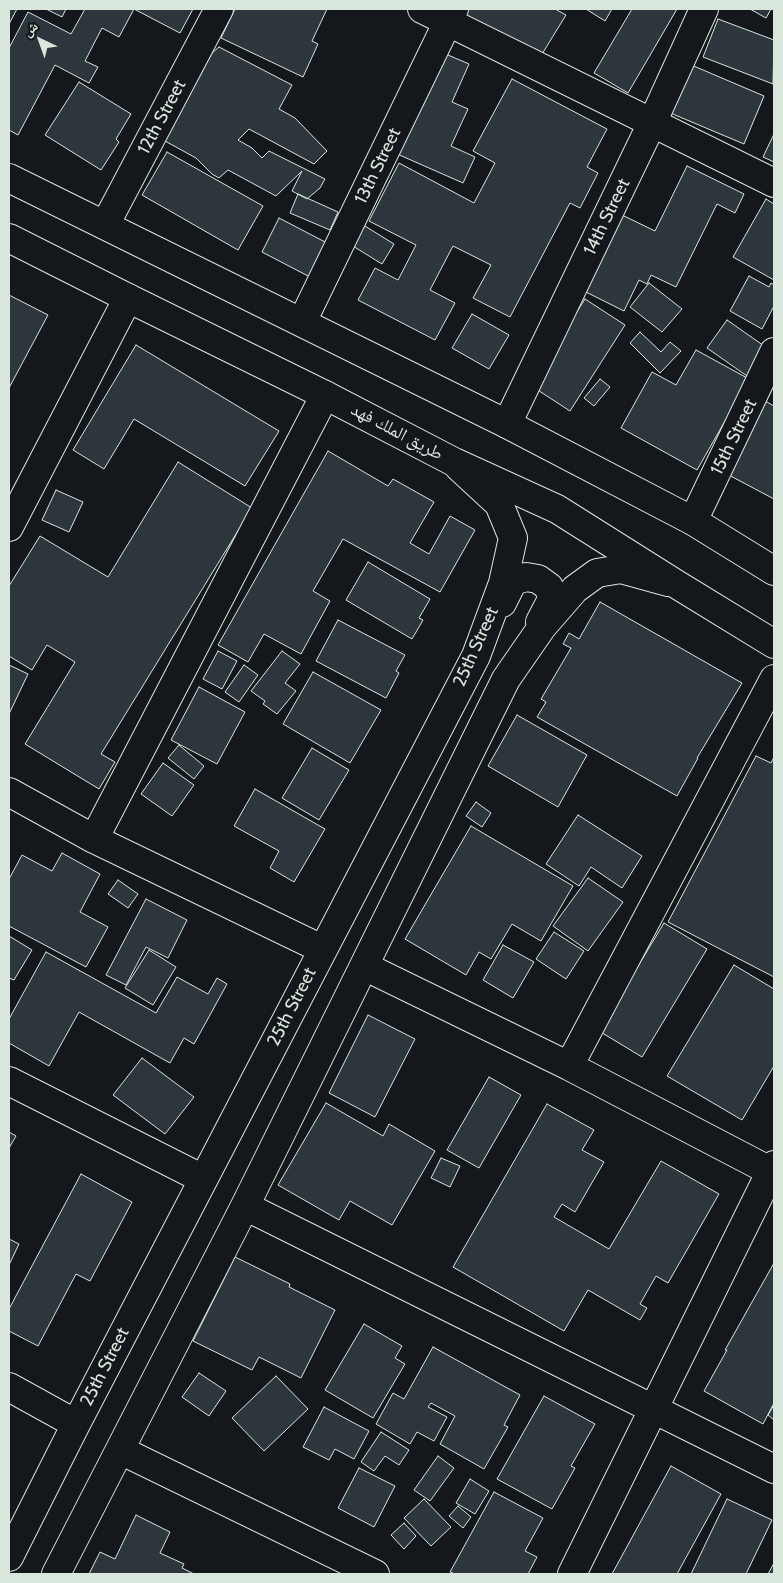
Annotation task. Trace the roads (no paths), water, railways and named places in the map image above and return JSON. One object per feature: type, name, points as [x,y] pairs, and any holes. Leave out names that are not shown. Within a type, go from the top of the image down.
[{"type":"main road","name":"12th Street","points":[[105,225],[219,9]]},
{"type":"main road","points":[[422,9],[451,16],[652,123],[774,183]]},
{"type":"main road","name":"14th Street","points":[[507,424],[652,123],[704,9]]},
{"type":"main road","name":"13th Street","points":[[302,322],[451,16]]},
{"type":"main road","points":[[9,178],[507,424],[693,521],[774,571]]},
{"type":"main road","name":"طريق الملك فهد","points":[[9,238],[325,395],[454,462],[557,509],[774,644]]},
{"type":"main road","points":[[9,527],[128,298]]},
{"type":"main road","name":"15th Street","points":[[693,521],[774,352]]},
{"type":"main road","points":[[94,839],[325,395]]},
{"type":"main road","name":"25th Street","points":[[9,1557],[202,1179],[476,656],[504,583],[514,538],[499,504],[454,462]]},
{"type":"main road","points":[[506,679],[542,627],[575,589],[597,573],[622,569],[676,584]]},
{"type":"main road","points":[[56,1574],[245,1206],[506,679],[552,600],[549,586],[538,580],[526,577],[513,581],[502,601],[492,632],[476,656]]},
{"type":"main road","points":[[569,1066],[774,679]]},
{"type":"main road","points":[[9,792],[94,839],[322,948]]},
{"type":"main road","points":[[364,966],[569,1066],[773,1170],[572,1574]]},
{"type":"main road","points":[[9,1081],[202,1179]]},
{"type":"main road","points":[[245,1206],[774,1469]]},
{"type":"main road","points":[[9,1387],[76,1424]]},
{"type":"main road","points":[[120,1450],[375,1574]]}]
